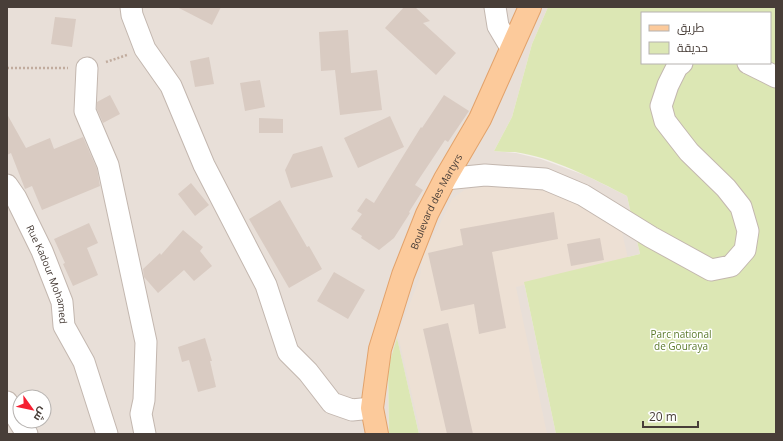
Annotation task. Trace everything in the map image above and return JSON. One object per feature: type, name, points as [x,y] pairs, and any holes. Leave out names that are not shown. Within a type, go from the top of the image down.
[{"type":"main road","name":"Boulevard des Martyrs","points":[[377,434],[372,408],[380,349],[403,275],[427,214],[445,179],[480,119],[530,7]]},
{"type":"street","points":[[131,7],[132,15],[145,49],[171,86],[204,165],[266,285],[288,352],[308,372],[332,403],[352,410],[372,408]]},
{"type":"street","points":[[495,7],[498,26],[511,48]]},
{"type":"street","points":[[445,179],[485,175],[545,179],[583,195],[657,240],[711,270],[731,266],[745,250],[748,231],[741,207],[726,188],[689,152],[665,121],[661,106],[668,85],[677,67],[681,64]]},
{"type":"street","points":[[750,64],[776,77]]},
{"type":"street","points":[[87,68],[85,111],[108,165],[146,342],[144,400],[140,414],[145,434]]},
{"type":"street","name":"Rue Kadour Mohamed","points":[[7,185],[16,198],[42,251],[62,302],[64,326],[84,362],[107,434]]},
{"type":"street","points":[[7,402],[27,434]]},
{"type":"shaded area","points":[[7,7],[548,7],[532,44],[512,117],[494,151],[516,153],[541,159],[587,176],[627,196],[640,254],[524,282],[556,434],[419,434],[397,339],[388,367],[389,434],[7,434]]},
{"type":"shaded area","points":[[493,184],[529,184],[565,195],[620,224],[628,258],[516,287],[547,434],[421,434],[398,335],[420,277],[423,251],[434,236],[452,199],[464,190]]},
{"type":"green space","name":"Parc national de Gouraya","points":[[548,7],[776,7],[776,434],[556,434],[524,282],[640,254],[627,196],[558,164],[515,152],[494,151],[512,117],[532,44]]},
{"type":"green space","points":[[397,338],[419,434],[389,434],[388,367]]},
{"type":"building","points":[[177,7],[221,7],[212,25]]},
{"type":"building","points":[[404,7],[415,7],[430,21],[423,23],[456,53],[436,75],[385,28]]},
{"type":"building","points":[[55,17],[76,19],[72,47],[51,44]]},
{"type":"building","points":[[348,30],[351,73],[377,70],[382,110],[340,115],[335,70],[321,71],[319,32]]},
{"type":"building","points":[[209,57],[214,84],[195,87],[190,61]]},
{"type":"building","points":[[260,80],[265,107],[245,111],[240,83]]},
{"type":"building","points":[[110,95],[120,114],[103,123],[97,109],[97,102]]},
{"type":"building","points":[[444,95],[469,111],[448,142],[445,140],[415,185],[423,190],[394,238],[379,250],[351,229],[362,214],[357,211],[366,198],[374,203],[421,127],[422,128]]},
{"type":"building","points":[[7,114],[26,148],[50,138],[54,149],[83,137],[97,169],[100,186],[42,210],[32,186],[25,189],[11,153],[7,155]]},
{"type":"building","points":[[390,116],[404,147],[358,168],[344,138]]},
{"type":"building","points":[[259,118],[283,119],[283,133],[259,133]]},
{"type":"building","points":[[322,146],[333,177],[291,188],[285,170],[293,154]]},
{"type":"building","points":[[191,183],[209,205],[195,216],[178,194]]},
{"type":"building","points":[[280,200],[307,247],[309,246],[322,269],[289,288],[249,219]]},
{"type":"building","points":[[554,212],[558,239],[492,252],[506,328],[479,334],[474,304],[441,311],[428,253],[463,245],[460,229]]},
{"type":"building","points":[[89,223],[98,243],[87,248],[98,275],[73,286],[63,264],[65,263],[54,239]]},
{"type":"building","points":[[183,230],[203,247],[200,251],[212,266],[194,281],[184,270],[158,293],[144,277],[143,269],[160,253],[161,255]]},
{"type":"building","points":[[600,238],[604,260],[571,266],[567,244]]},
{"type":"building","points":[[334,272],[365,290],[348,319],[317,301]]},
{"type":"building","points":[[448,323],[473,434],[447,434],[423,329]]},
{"type":"building","points":[[205,338],[212,361],[210,361],[216,387],[198,392],[189,360],[182,362],[178,347]]}]
